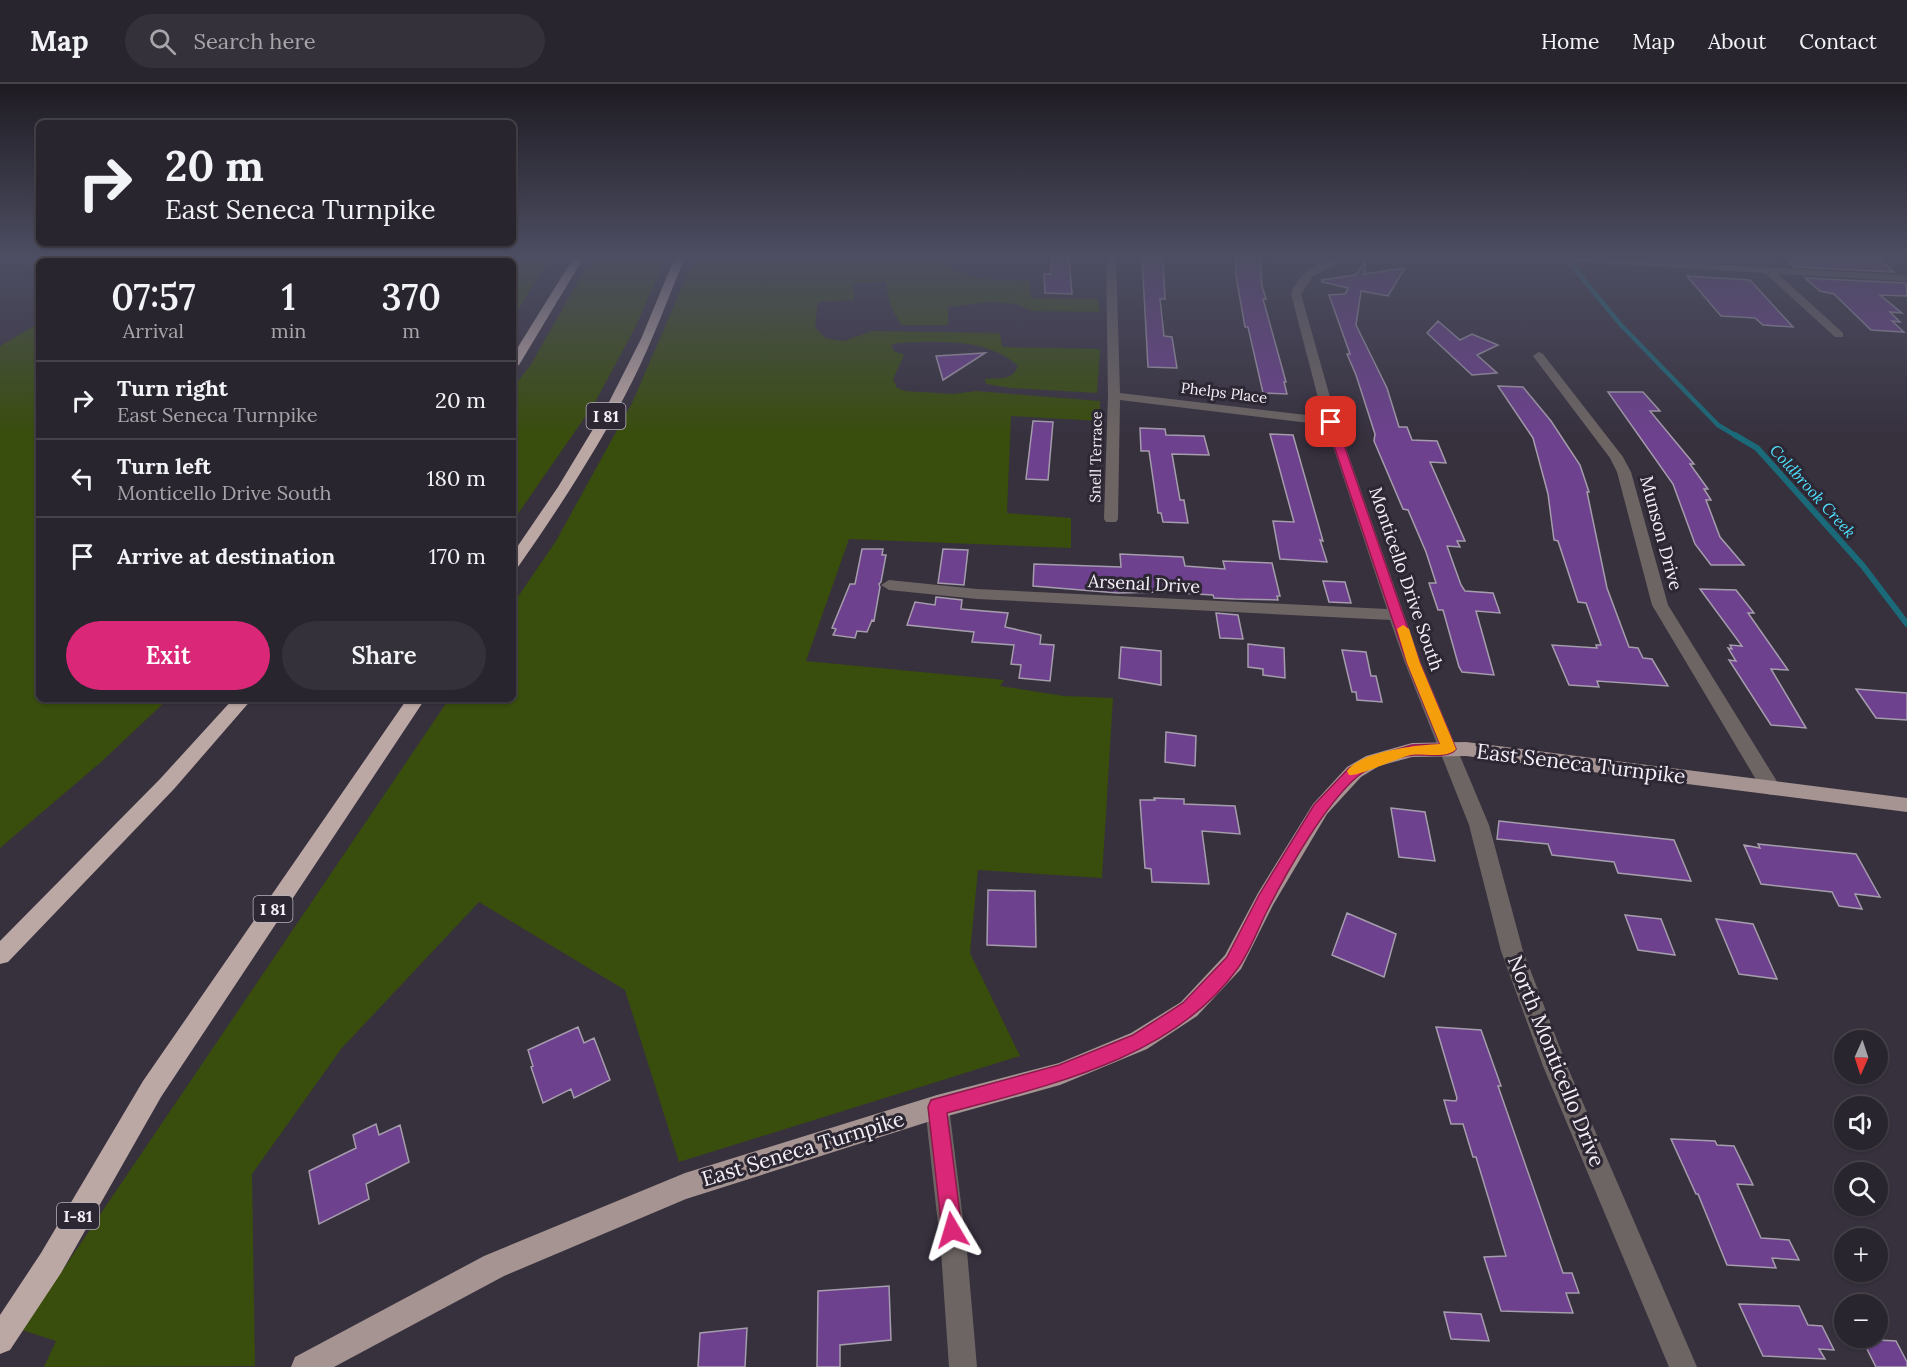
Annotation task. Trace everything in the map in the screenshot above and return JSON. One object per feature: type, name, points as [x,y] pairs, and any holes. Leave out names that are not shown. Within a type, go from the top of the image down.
[{"type":"highway","points":[[516,360],[542,317]]},
{"type":"highway","name":"I 81","points":[[516,560],[548,514],[616,400],[641,352],[655,317]]},
{"type":"highway","points":[[0,955],[158,792],[240,702]]},
{"type":"highway","name":"I 81","points":[[152,1089],[414,702]]},
{"type":"highway","name":"I-81","points":[[0,1340],[51,1263],[152,1089]]},
{"type":"main road","name":"East Seneca Turnpike","points":[[305,1367],[494,1266],[685,1186],[937,1107],[1060,1074],[1139,1041],[1189,1009],[1233,962],[1265,899],[1320,809],[1354,772],[1372,761],[1412,750],[1449,749],[1907,805]]},
{"type":"street","name":"Snell Terrace","points":[[1111,519],[1114,396],[1112,317]]},
{"type":"street","name":"Monticello Drive South","points":[[1302,317],[1331,422],[1413,663],[1449,749]]},
{"type":"street","points":[[1819,317],[1839,335]]},
{"type":"street","name":"Munson Drive","points":[[1539,356],[1616,457],[1624,471],[1660,605],[1771,788]]},
{"type":"street","name":"Phelps Place","points":[[1114,396],[1331,422]]},
{"type":"street","name":"Arsenal Drive","points":[[889,585],[977,594],[1398,615]]},
{"type":"street","name":"North Monticello Drive","points":[[1449,749],[1479,825],[1512,951],[1555,1066],[1683,1367]]},
{"type":"street","points":[[937,1107],[954,1251],[963,1367]]},
{"type":"green space","points":[[558,317],[640,317],[594,404],[516,517],[516,383],[530,366]]},
{"type":"green space","points":[[669,317],[816,317],[815,327],[825,338],[844,341],[872,331],[1000,333],[1002,347],[1100,349],[1097,393],[1010,388],[986,384],[985,379],[1009,377],[1018,366],[992,350],[977,346],[945,342],[891,345],[894,351],[904,355],[893,379],[897,388],[905,391],[953,394],[976,391],[1100,401],[1100,421],[1011,416],[1007,513],[1071,518],[1071,548],[849,539],[806,661],[1004,680],[1000,686],[1064,696],[1113,698],[1102,878],[978,870],[970,953],[1020,1056],[679,1162],[625,990],[479,902],[341,1049],[252,1174],[255,1366],[44,1367],[56,1341],[22,1330],[447,702],[516,702],[516,600],[556,541],[632,403]]},
{"type":"green space","points":[[896,317],[948,317],[948,325],[902,325]]},
{"type":"green space","points":[[36,325],[36,702],[165,702],[100,763],[0,848],[0,346]]},
{"type":"building","points":[[1145,317],[1162,317],[1164,336],[1172,337],[1177,368],[1148,367]]},
{"type":"building","points":[[1243,317],[1268,317],[1286,382],[1284,382],[1287,394],[1263,393],[1248,327],[1245,327]]},
{"type":"building","points":[[1337,317],[1357,317],[1356,325],[1387,388],[1399,427],[1407,427],[1412,440],[1437,441],[1446,463],[1430,462],[1465,541],[1457,541],[1460,547],[1447,546],[1461,585],[1465,591],[1493,593],[1500,613],[1476,611],[1494,675],[1462,672],[1459,667],[1443,610],[1438,610],[1429,583],[1436,583],[1426,552],[1408,510],[1403,509],[1374,441],[1375,434],[1347,354],[1350,354]]},
{"type":"building","points":[[1736,317],[1784,317],[1793,327],[1763,325],[1755,318]]},
{"type":"building","points":[[1858,317],[1895,317],[1900,322],[1892,321],[1904,332],[1871,330]]},
{"type":"building","points":[[1438,321],[1460,340],[1472,334],[1498,345],[1477,355],[1497,373],[1472,375],[1427,333]]},
{"type":"building","points":[[985,353],[943,380],[936,356]]},
{"type":"building","points":[[1498,386],[1523,387],[1551,421],[1580,465],[1589,492],[1587,492],[1607,588],[1629,647],[1638,648],[1643,658],[1652,659],[1668,686],[1597,681],[1599,687],[1569,685],[1552,645],[1597,648],[1596,645],[1601,645],[1586,603],[1578,602],[1558,541],[1554,540],[1548,494],[1533,438]]},
{"type":"building","points":[[1608,392],[1643,392],[1660,411],[1650,411],[1694,464],[1690,464],[1708,489],[1704,489],[1711,500],[1706,500],[1720,537],[1744,565],[1711,565],[1695,544],[1673,484]]},
{"type":"building","points":[[1033,421],[1053,422],[1048,480],[1026,479]]},
{"type":"building","points":[[1140,428],[1165,429],[1166,435],[1204,436],[1209,455],[1172,454],[1180,500],[1184,500],[1188,523],[1163,522],[1161,513],[1158,513],[1149,451],[1141,451]]},
{"type":"building","points":[[1270,434],[1293,435],[1327,562],[1280,559],[1273,521],[1294,522]]},
{"type":"building","points":[[862,549],[883,549],[882,555],[886,555],[874,621],[872,620],[867,632],[857,631],[855,638],[833,635],[836,629],[832,628],[850,584],[855,584]]},
{"type":"building","points":[[943,549],[968,550],[964,585],[938,583]]},
{"type":"building","points":[[1120,554],[1183,557],[1185,566],[1225,569],[1223,561],[1272,563],[1280,596],[1277,596],[1278,600],[1235,599],[1214,598],[1213,595],[1163,592],[1118,593],[1033,586],[1034,564],[1121,567]]},
{"type":"building","points":[[1323,581],[1345,582],[1351,603],[1329,602]]},
{"type":"building","points":[[1700,589],[1736,590],[1754,613],[1748,613],[1788,670],[1771,669],[1806,728],[1771,725],[1729,660],[1736,661],[1728,648],[1732,649],[1730,645],[1742,646]]},
{"type":"building","points":[[936,597],[962,600],[961,609],[1008,613],[1005,627],[1041,635],[1040,644],[1054,645],[1050,681],[1019,678],[1021,665],[1011,664],[1014,645],[972,642],[974,632],[907,625],[915,602],[935,605]]},
{"type":"building","points":[[1216,613],[1238,615],[1243,639],[1220,638]]},
{"type":"building","points":[[1248,644],[1284,648],[1285,678],[1263,675],[1263,669],[1248,667]]},
{"type":"building","points":[[1121,647],[1161,651],[1161,685],[1119,678]]},
{"type":"building","points":[[1342,650],[1366,652],[1371,676],[1376,676],[1382,702],[1357,700],[1356,692],[1352,692]]},
{"type":"building","points":[[1856,689],[1907,693],[1907,720],[1876,718]]},
{"type":"building","points":[[1166,732],[1196,736],[1195,766],[1165,762]]},
{"type":"building","points":[[1154,798],[1184,799],[1184,804],[1235,806],[1240,834],[1202,831],[1209,884],[1152,882],[1151,869],[1145,868],[1140,800],[1155,800]]},
{"type":"building","points":[[1391,808],[1425,812],[1435,861],[1399,857]]},
{"type":"building","points":[[1499,821],[1674,840],[1691,881],[1618,873],[1614,862],[1552,855],[1548,844],[1497,839]]},
{"type":"building","points":[[1758,844],[1856,854],[1880,897],[1855,894],[1862,909],[1839,906],[1832,892],[1761,884],[1744,845],[1760,848]]},
{"type":"building","points":[[988,890],[1035,891],[1036,947],[987,945]]},
{"type":"building","points":[[1347,913],[1396,934],[1384,977],[1332,955]]},
{"type":"building","points":[[1625,915],[1661,919],[1675,955],[1638,950]]},
{"type":"building","points":[[1716,919],[1753,924],[1777,979],[1739,974]]},
{"type":"building","points":[[578,1027],[584,1043],[594,1038],[610,1080],[574,1098],[571,1089],[543,1103],[528,1050]]},
{"type":"building","points":[[1436,1027],[1481,1030],[1563,1273],[1572,1273],[1579,1293],[1566,1293],[1573,1313],[1501,1311],[1484,1257],[1506,1256],[1476,1157],[1473,1157],[1463,1124],[1451,1124],[1444,1100],[1456,1101],[1457,1098]]},
{"type":"building","points":[[376,1124],[379,1135],[400,1125],[409,1162],[366,1184],[369,1199],[319,1224],[309,1171],[356,1148],[353,1135]]},
{"type":"building","points":[[1671,1139],[1715,1141],[1717,1145],[1734,1146],[1753,1185],[1737,1184],[1761,1238],[1789,1240],[1799,1260],[1772,1258],[1776,1268],[1727,1265],[1698,1194]]},
{"type":"building","points":[[889,1286],[891,1340],[840,1345],[840,1367],[817,1367],[818,1291]]},
{"type":"building","points":[[1739,1304],[1799,1306],[1808,1325],[1822,1326],[1834,1350],[1819,1349],[1825,1359],[1763,1356]]},
{"type":"building","points":[[1444,1312],[1481,1314],[1489,1341],[1451,1339]]},
{"type":"building","points":[[747,1328],[745,1367],[698,1367],[700,1333]]},
{"type":"building","points":[[1888,1341],[1896,1341],[1907,1362],[1907,1367],[1876,1367],[1866,1348],[1888,1348]]},
{"type":"waterway","name":"Coldbrook Creek","points":[[1614,317],[1718,425],[1738,437]]},
{"type":"waterway","name":"Coldbrook Creek","points":[[1735,435],[1757,448],[1863,566],[1907,624]]},
{"type":"slow traffic","points":[[1354,771],[1372,761],[1412,750],[1449,749],[1413,663],[1403,629]]},
{"type":"route","points":[[952,1230],[937,1107],[1060,1074],[1139,1041],[1189,1009],[1233,962],[1265,899],[1320,809],[1354,772],[1372,761],[1412,750],[1449,749],[1413,663],[1331,422]]}]
